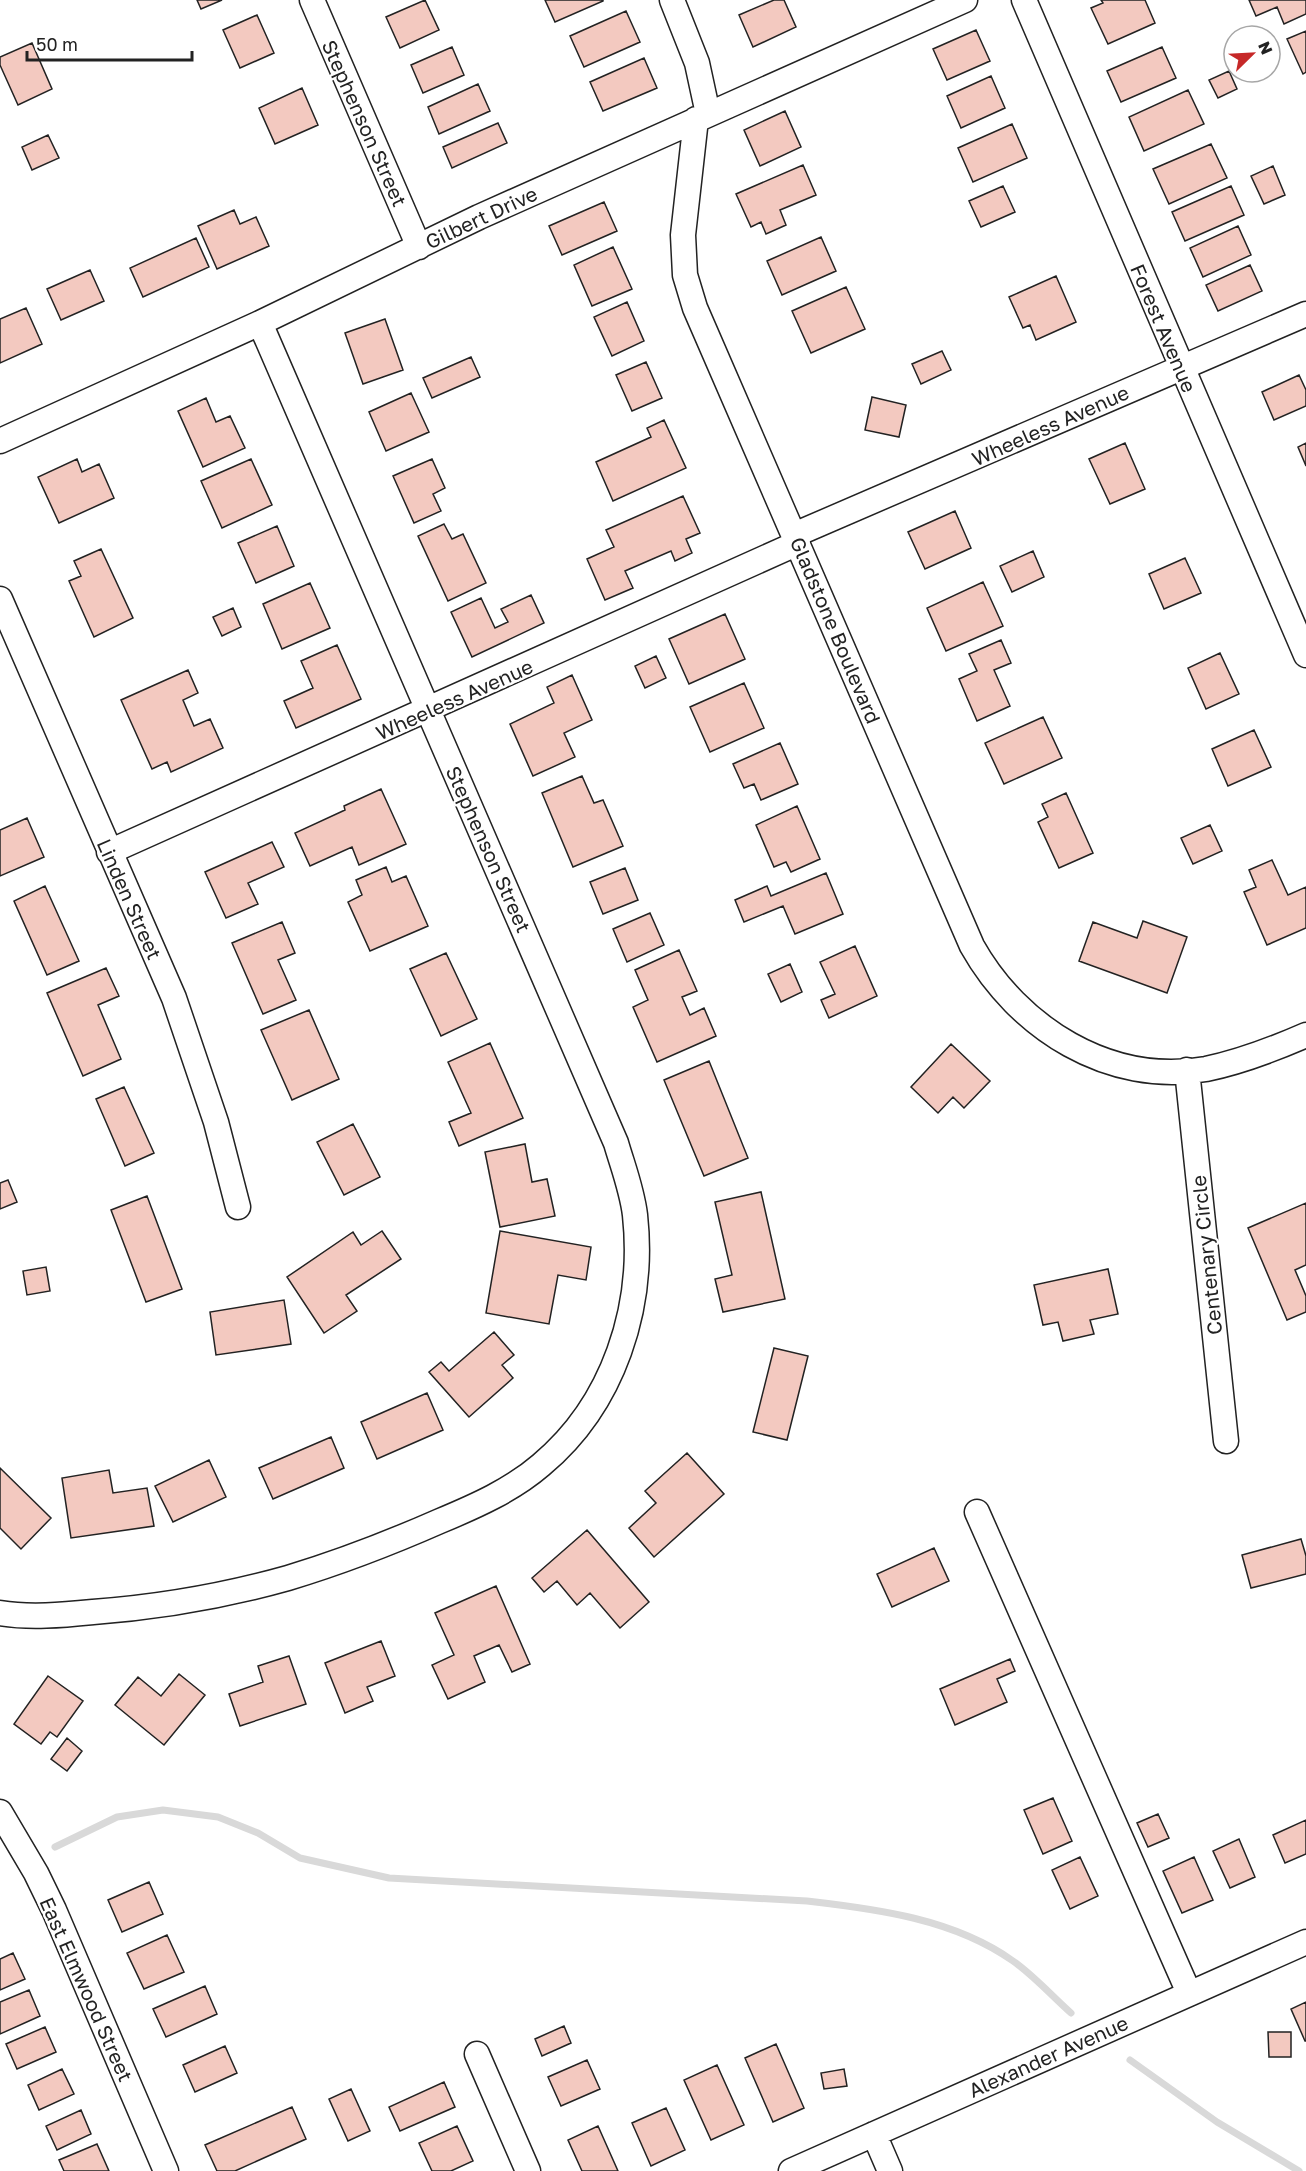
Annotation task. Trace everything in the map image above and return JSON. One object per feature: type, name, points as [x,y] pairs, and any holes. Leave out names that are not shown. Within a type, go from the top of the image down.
[{"type":"street","name":"Stephenson Street","points":[[312,0],[419,247]]},
{"type":"street","name":"Gladstone Boulevard","points":[[672,0],[697,63],[702,116],[683,235],[685,275],[695,308],[972,946],[986,970],[1012,1002],[1044,1029],[1080,1050],[1124,1065],[1163,1071],[1204,1069],[1244,1059],[1306,1035]]},
{"type":"street","name":"Gilbert Drive","points":[[0,441],[260,323],[479,217],[965,0]]},
{"type":"street","name":"Forest Avenue","points":[[1024,0],[1180,368],[1306,655]]},
{"type":"street","name":"Wheeless Avenue","points":[[109,852],[428,711],[796,539],[1306,314]]},
{"type":"street","name":"Stephenson Street","points":[[0,1613],[68,1614],[147,1608],[250,1589],[378,1549],[482,1503],[541,1465],[573,1434],[603,1388],[621,1349],[633,1305],[638,1259],[630,1190],[616,1143],[260,323]]},
{"type":"street","name":"Linden Street","points":[[0,598],[181,1019],[216,1122],[238,1207]]},
{"type":"street","name":"Centenary Circle","points":[[1187,1070],[1226,1441]]},
{"type":"street","points":[[977,1512],[1189,1993]]},
{"type":"street","name":"East Elmwood Street","points":[[0,1812],[36,1873],[54,1910],[166,2171]]},
{"type":"street","name":"Alexander Avenue","points":[[791,2171],[1306,1942]]},
{"type":"street","points":[[477,2054],[528,2171]]},
{"type":"street","points":[[874,2134],[890,2171]]},
{"type":"building","points":[[197,0],[222,0],[201,9]]},
{"type":"building","points":[[425,0],[439,30],[400,48],[386,17]]},
{"type":"building","points":[[545,0],[603,0],[603,1],[555,22]]},
{"type":"building","points":[[774,0],[784,0],[796,27],[753,47],[739,15]]},
{"type":"building","points":[[1101,0],[1145,0],[1155,23],[1108,44],[1091,8],[1103,3]]},
{"type":"building","points":[[1249,0],[1306,0],[1306,14],[1284,24],[1277,7],[1256,16]]},
{"type":"building","points":[[626,11],[640,42],[584,67],[570,36]]},
{"type":"building","points":[[257,15],[274,53],[240,68],[223,30]]},
{"type":"building","points":[[976,30],[990,61],[947,80],[933,49]]},
{"type":"building","points":[[1306,31],[1306,72],[1303,74],[1287,39]]},
{"type":"building","points":[[32,43],[52,89],[18,105],[0,65],[0,57]]},
{"type":"building","points":[[452,47],[464,75],[423,93],[411,65]]},
{"type":"building","points":[[1162,47],[1176,78],[1121,102],[1107,71]]},
{"type":"building","points":[[644,58],[657,88],[603,111],[590,82]]},
{"type":"building","points":[[1222,74],[1222,84],[1235,84],[1237,89],[1218,98],[1209,80]]},
{"type":"building","points":[[991,76],[1005,108],[961,128],[947,96]]},
{"type":"building","points":[[478,84],[490,111],[439,134],[428,107]]},
{"type":"building","points":[[302,88],[318,125],[275,144],[259,108]]},
{"type":"building","points":[[1188,90],[1204,124],[1144,151],[1129,117]]},
{"type":"building","points":[[785,111],[801,147],[760,166],[744,130]]},
{"type":"building","points":[[498,123],[507,143],[452,168],[443,147]]},
{"type":"building","points":[[1012,124],[1027,158],[973,182],[958,148]]},
{"type":"building","points":[[48,135],[59,158],[32,170],[22,147]]},
{"type":"building","points":[[1211,144],[1227,178],[1169,204],[1153,169]]},
{"type":"building","points":[[803,165],[816,195],[780,210],[786,225],[766,234],[761,222],[751,227],[736,194]]},
{"type":"building","points":[[1273,166],[1285,195],[1264,204],[1251,176]]},
{"type":"building","points":[[1003,186],[1015,212],[981,227],[969,201]]},
{"type":"building","points":[[1231,186],[1244,215],[1185,241],[1172,212]]},
{"type":"building","points":[[604,202],[617,231],[562,255],[549,226]]},
{"type":"building","points":[[234,210],[240,224],[256,217],[269,246],[217,269],[198,226]]},
{"type":"building","points":[[1238,226],[1251,255],[1203,277],[1190,248]]},
{"type":"building","points":[[821,237],[836,271],[782,295],[767,261]]},
{"type":"building","points":[[196,238],[209,267],[143,297],[130,268]]},
{"type":"building","points":[[613,247],[632,289],[592,306],[574,265]]},
{"type":"building","points":[[1250,265],[1262,291],[1218,311],[1206,285]]},
{"type":"building","points":[[90,270],[104,301],[61,320],[47,289]]},
{"type":"building","points":[[1056,276],[1076,322],[1036,340],[1030,325],[1023,328],[1009,297]]},
{"type":"building","points":[[846,287],[865,329],[811,353],[792,311]]},
{"type":"building","points":[[627,302],[644,341],[612,356],[594,317]]},
{"type":"building","points":[[26,308],[42,344],[0,363],[0,319]]},
{"type":"building","points":[[385,319],[403,370],[363,384],[345,333]]},
{"type":"building","points":[[942,351],[951,370],[921,384],[912,364]]},
{"type":"building","points":[[471,357],[480,377],[432,398],[423,378]]},
{"type":"building","points":[[646,362],[662,398],[632,411],[616,375]]},
{"type":"building","points":[[1299,375],[1306,390],[1306,406],[1274,420],[1262,392]]},
{"type":"building","points":[[411,393],[429,432],[386,451],[369,412]]},
{"type":"building","points":[[872,397],[906,405],[899,437],[865,430]]},
{"type":"building","points":[[206,398],[216,422],[230,416],[245,448],[203,467],[178,411]]},
{"type":"building","points":[[664,420],[686,468],[613,501],[596,462],[651,437],[647,428]]},
{"type":"building","points":[[1125,443],[1145,489],[1110,504],[1089,459]]},
{"type":"building","points":[[1306,443],[1306,466],[1298,447]]},
{"type":"building","points":[[77,459],[82,472],[99,464],[114,498],[59,523],[38,477]]},
{"type":"building","points":[[251,459],[272,505],[222,528],[201,481]]},
{"type":"building","points":[[432,459],[445,488],[433,494],[441,511],[414,523],[393,476]]},
{"type":"building","points":[[683,496],[700,533],[686,539],[692,553],[675,561],[671,551],[625,571],[633,588],[605,600],[587,559],[614,547],[606,530]]},
{"type":"building","points":[[955,511],[971,548],[925,569],[908,532]]},
{"type":"building","points":[[444,524],[452,539],[463,534],[486,583],[448,601],[418,536]]},
{"type":"building","points":[[277,526],[294,566],[256,583],[238,543]]},
{"type":"building","points":[[101,549],[133,618],[94,637],[69,581],[81,576],[74,561]]},
{"type":"building","points":[[1033,551],[1044,577],[1012,592],[1000,566]]},
{"type":"building","points":[[1185,558],[1201,593],[1164,609],[1149,574]]},
{"type":"building","points":[[983,582],[1003,626],[946,651],[927,608]]},
{"type":"building","points":[[310,583],[330,628],[282,649],[263,604]]},
{"type":"building","points":[[531,595],[544,623],[472,657],[451,612],[481,598],[495,628],[508,622],[501,609]]},
{"type":"building","points":[[233,608],[241,627],[222,636],[213,617]]},
{"type":"building","points":[[725,614],[745,659],[689,684],[669,639]]},
{"type":"building","points":[[1001,640],[1011,663],[994,670],[1010,706],[977,721],[959,679],[977,671],[969,654]]},
{"type":"building","points":[[337,645],[361,699],[296,728],[284,701],[313,688],[301,661]]},
{"type":"building","points":[[1220,653],[1239,694],[1206,709],[1188,668]]},
{"type":"building","points":[[656,656],[666,678],[645,688],[635,666]]},
{"type":"building","points":[[188,670],[198,693],[183,700],[194,726],[210,719],[223,748],[171,772],[167,762],[152,769],[121,700]]},
{"type":"building","points":[[572,675],[592,720],[564,733],[575,757],[533,776],[510,724],[554,703],[547,687]]},
{"type":"building","points":[[744,683],[764,728],[710,752],[690,707]]},
{"type":"building","points":[[1043,717],[1062,758],[1004,784],[985,743]]},
{"type":"building","points":[[1254,730],[1271,767],[1228,786],[1212,749]]},
{"type":"building","points":[[780,743],[798,784],[761,800],[754,784],[744,788],[733,764]]},
{"type":"building","points":[[582,776],[594,803],[603,800],[623,846],[573,867],[542,793]]},
{"type":"building","points":[[381,789],[406,844],[359,865],[352,847],[310,866],[295,833],[345,810],[344,806]]},
{"type":"building","points":[[1066,793],[1093,853],[1059,868],[1038,822],[1048,817],[1042,804]]},
{"type":"building","points":[[797,806],[820,859],[791,872],[786,862],[774,867],[756,825]]},
{"type":"building","points":[[27,818],[44,857],[0,876],[0,830]]},
{"type":"building","points":[[1210,825],[1222,851],[1193,864],[1181,838]]},
{"type":"building","points":[[272,842],[284,867],[248,883],[258,904],[226,918],[205,872]]},
{"type":"building","points":[[1272,860],[1288,895],[1306,887],[1306,928],[1267,945],[1244,892],[1256,887],[1249,870]]},
{"type":"building","points":[[386,867],[392,882],[406,876],[428,926],[370,951],[348,902],[362,895],[356,880]]},
{"type":"building","points":[[625,868],[638,900],[603,914],[590,882]]},
{"type":"building","points":[[826,873],[843,914],[795,934],[783,906],[744,922],[735,900],[767,886],[771,896]]},
{"type":"building","points":[[45,886],[79,961],[47,975],[14,901]]},
{"type":"building","points":[[650,913],[664,945],[627,962],[613,929]]},
{"type":"building","points":[[1143,921],[1187,937],[1167,993],[1079,961],[1093,922],[1137,938]]},
{"type":"building","points":[[282,922],[295,953],[278,960],[296,1000],[263,1014],[232,943]]},
{"type":"building","points":[[855,946],[877,996],[829,1018],[821,1000],[835,994],[820,962]]},
{"type":"building","points":[[679,950],[697,991],[682,997],[690,1015],[704,1008],[716,1036],[657,1062],[633,1007],[648,1000],[635,970]]},
{"type":"building","points":[[446,953],[477,1019],[441,1036],[410,969]]},
{"type":"building","points":[[790,964],[802,992],[781,1002],[768,974]]},
{"type":"building","points":[[106,968],[119,996],[98,1005],[121,1059],[83,1076],[47,993]]},
{"type":"building","points":[[309,1010],[339,1079],[292,1100],[261,1030]]},
{"type":"building","points":[[490,1043],[523,1118],[459,1146],[449,1122],[471,1113],[448,1062]]},
{"type":"building","points":[[951,1044],[990,1081],[964,1108],[953,1097],[938,1113],[911,1087]]},
{"type":"building","points":[[709,1061],[748,1158],[704,1176],[664,1080]]},
{"type":"building","points":[[124,1087],[154,1153],[125,1166],[96,1099]]},
{"type":"building","points":[[353,1124],[380,1177],[344,1195],[317,1142]]},
{"type":"building","points":[[525,1144],[532,1182],[547,1179],[555,1216],[500,1227],[485,1152]]},
{"type":"building","points":[[8,1180],[17,1202],[0,1209],[0,1183]]},
{"type":"building","points":[[761,1192],[785,1299],[723,1312],[715,1279],[732,1275],[715,1202]]},
{"type":"building","points":[[147,1196],[182,1289],[146,1302],[111,1210]]},
{"type":"building","points":[[1306,1203],[1306,1265],[1295,1270],[1306,1296],[1306,1312],[1287,1320],[1248,1228]]},
{"type":"building","points":[[382,1231],[401,1259],[346,1295],[357,1311],[324,1333],[287,1277],[353,1232],[361,1245]]},
{"type":"building","points":[[500,1231],[591,1247],[586,1280],[558,1275],[549,1324],[486,1313]]},
{"type":"building","points":[[46,1267],[50,1291],[27,1295],[23,1271]]},
{"type":"building","points":[[1108,1269],[1118,1314],[1090,1320],[1094,1334],[1063,1341],[1058,1322],[1043,1325],[1034,1285]]},
{"type":"building","points":[[284,1300],[291,1344],[216,1355],[210,1312]]},
{"type":"building","points":[[494,1332],[514,1355],[502,1365],[513,1378],[469,1417],[429,1372],[441,1362],[449,1371]]},
{"type":"building","points":[[774,1348],[808,1356],[787,1440],[753,1432]]},
{"type":"building","points":[[427,1393],[443,1430],[377,1459],[361,1422]]},
{"type":"building","points":[[331,1437],[344,1468],[273,1499],[259,1468]]},
{"type":"building","points":[[687,1453],[724,1494],[654,1557],[629,1528],[656,1503],[645,1491]]},
{"type":"building","points":[[209,1460],[226,1497],[173,1522],[155,1486]]},
{"type":"building","points":[[0,1468],[51,1518],[21,1549],[0,1528]]},
{"type":"building","points":[[109,1470],[113,1493],[147,1488],[154,1526],[71,1538],[62,1478]]},
{"type":"building","points":[[587,1530],[649,1602],[620,1628],[590,1593],[577,1605],[557,1581],[544,1592],[532,1578]]},
{"type":"building","points":[[1301,1539],[1306,1556],[1306,1574],[1251,1588],[1242,1555]]},
{"type":"building","points":[[934,1548],[949,1581],[892,1607],[877,1574]]},
{"type":"building","points":[[496,1586],[530,1664],[512,1672],[499,1645],[474,1656],[485,1682],[448,1699],[432,1665],[454,1655],[435,1613]]},
{"type":"building","points":[[381,1641],[395,1676],[367,1687],[373,1701],[345,1713],[325,1663]]},
{"type":"building","points":[[289,1656],[306,1704],[240,1726],[229,1694],[263,1682],[258,1666]]},
{"type":"building","points":[[1010,1659],[1015,1671],[997,1679],[1007,1702],[955,1725],[940,1689]]},
{"type":"building","points":[[179,1674],[205,1695],[164,1745],[115,1705],[138,1677],[161,1696]]},
{"type":"building","points":[[48,1676],[83,1701],[57,1737],[50,1732],[41,1744],[14,1724]]},
{"type":"building","points":[[67,1738],[82,1751],[67,1771],[51,1759]]},
{"type":"building","points":[[1053,1798],[1072,1841],[1043,1854],[1024,1810]]},
{"type":"building","points":[[1158,1814],[1169,1838],[1148,1847],[1137,1823]]},
{"type":"building","points":[[1306,1820],[1306,1854],[1285,1863],[1273,1835]]},
{"type":"building","points":[[1239,1839],[1255,1877],[1230,1888],[1213,1851]]},
{"type":"building","points":[[1080,1857],[1098,1896],[1070,1909],[1052,1870]]},
{"type":"building","points":[[1194,1857],[1213,1900],[1182,1913],[1163,1871]]},
{"type":"building","points":[[149,1882],[163,1914],[122,1932],[108,1900]]},
{"type":"building","points":[[167,1935],[184,1972],[144,1989],[127,1953]]},
{"type":"building","points":[[13,1953],[25,1979],[0,1990],[0,1959]]},
{"type":"building","points":[[205,1986],[217,2014],[166,2037],[153,2009]]},
{"type":"building","points":[[29,1990],[40,2016],[0,2034],[0,2002]]},
{"type":"building","points":[[1306,2002],[1306,2041],[1305,2041],[1291,2009]]},
{"type":"building","points":[[564,2026],[571,2043],[542,2056],[535,2039]]},
{"type":"building","points":[[45,2027],[56,2052],[17,2069],[6,2044]]},
{"type":"building","points":[[1268,2032],[1291,2032],[1291,2057],[1269,2057]]},
{"type":"building","points":[[776,2044],[804,2108],[773,2122],[745,2058]]},
{"type":"building","points":[[225,2046],[237,2073],[195,2092],[183,2065]]},
{"type":"building","points":[[587,2060],[600,2089],[561,2106],[548,2077]]},
{"type":"building","points":[[717,2065],[744,2125],[711,2140],[684,2080]]},
{"type":"building","points":[[62,2069],[74,2094],[39,2110],[28,2085]]},
{"type":"building","points":[[844,2069],[847,2086],[824,2089],[821,2073]]},
{"type":"building","points":[[444,2082],[455,2107],[400,2131],[389,2107]]},
{"type":"building","points":[[351,2089],[370,2131],[348,2141],[329,2099]]},
{"type":"building","points":[[292,2107],[306,2139],[235,2171],[217,2171],[205,2145]]},
{"type":"building","points":[[666,2108],[685,2150],[651,2166],[632,2123]]},
{"type":"building","points":[[81,2110],[91,2134],[57,2150],[46,2126]]},
{"type":"building","points":[[457,2126],[473,2161],[451,2171],[432,2171],[419,2143]]},
{"type":"building","points":[[598,2126],[618,2171],[582,2171],[568,2140]]},
{"type":"building","points":[[97,2144],[109,2171],[64,2171],[59,2160]]},
{"type":"waterway","points":[[55,1847],[117,1817],[163,1810],[218,1817],[258,1833],[300,1858],[389,1878],[807,1901],[887,1912],[940,1926],[990,1947],[1013,1961],[1071,2013]]},
{"type":"waterway","points":[[1130,2060],[1217,2122],[1299,2171]]}]
